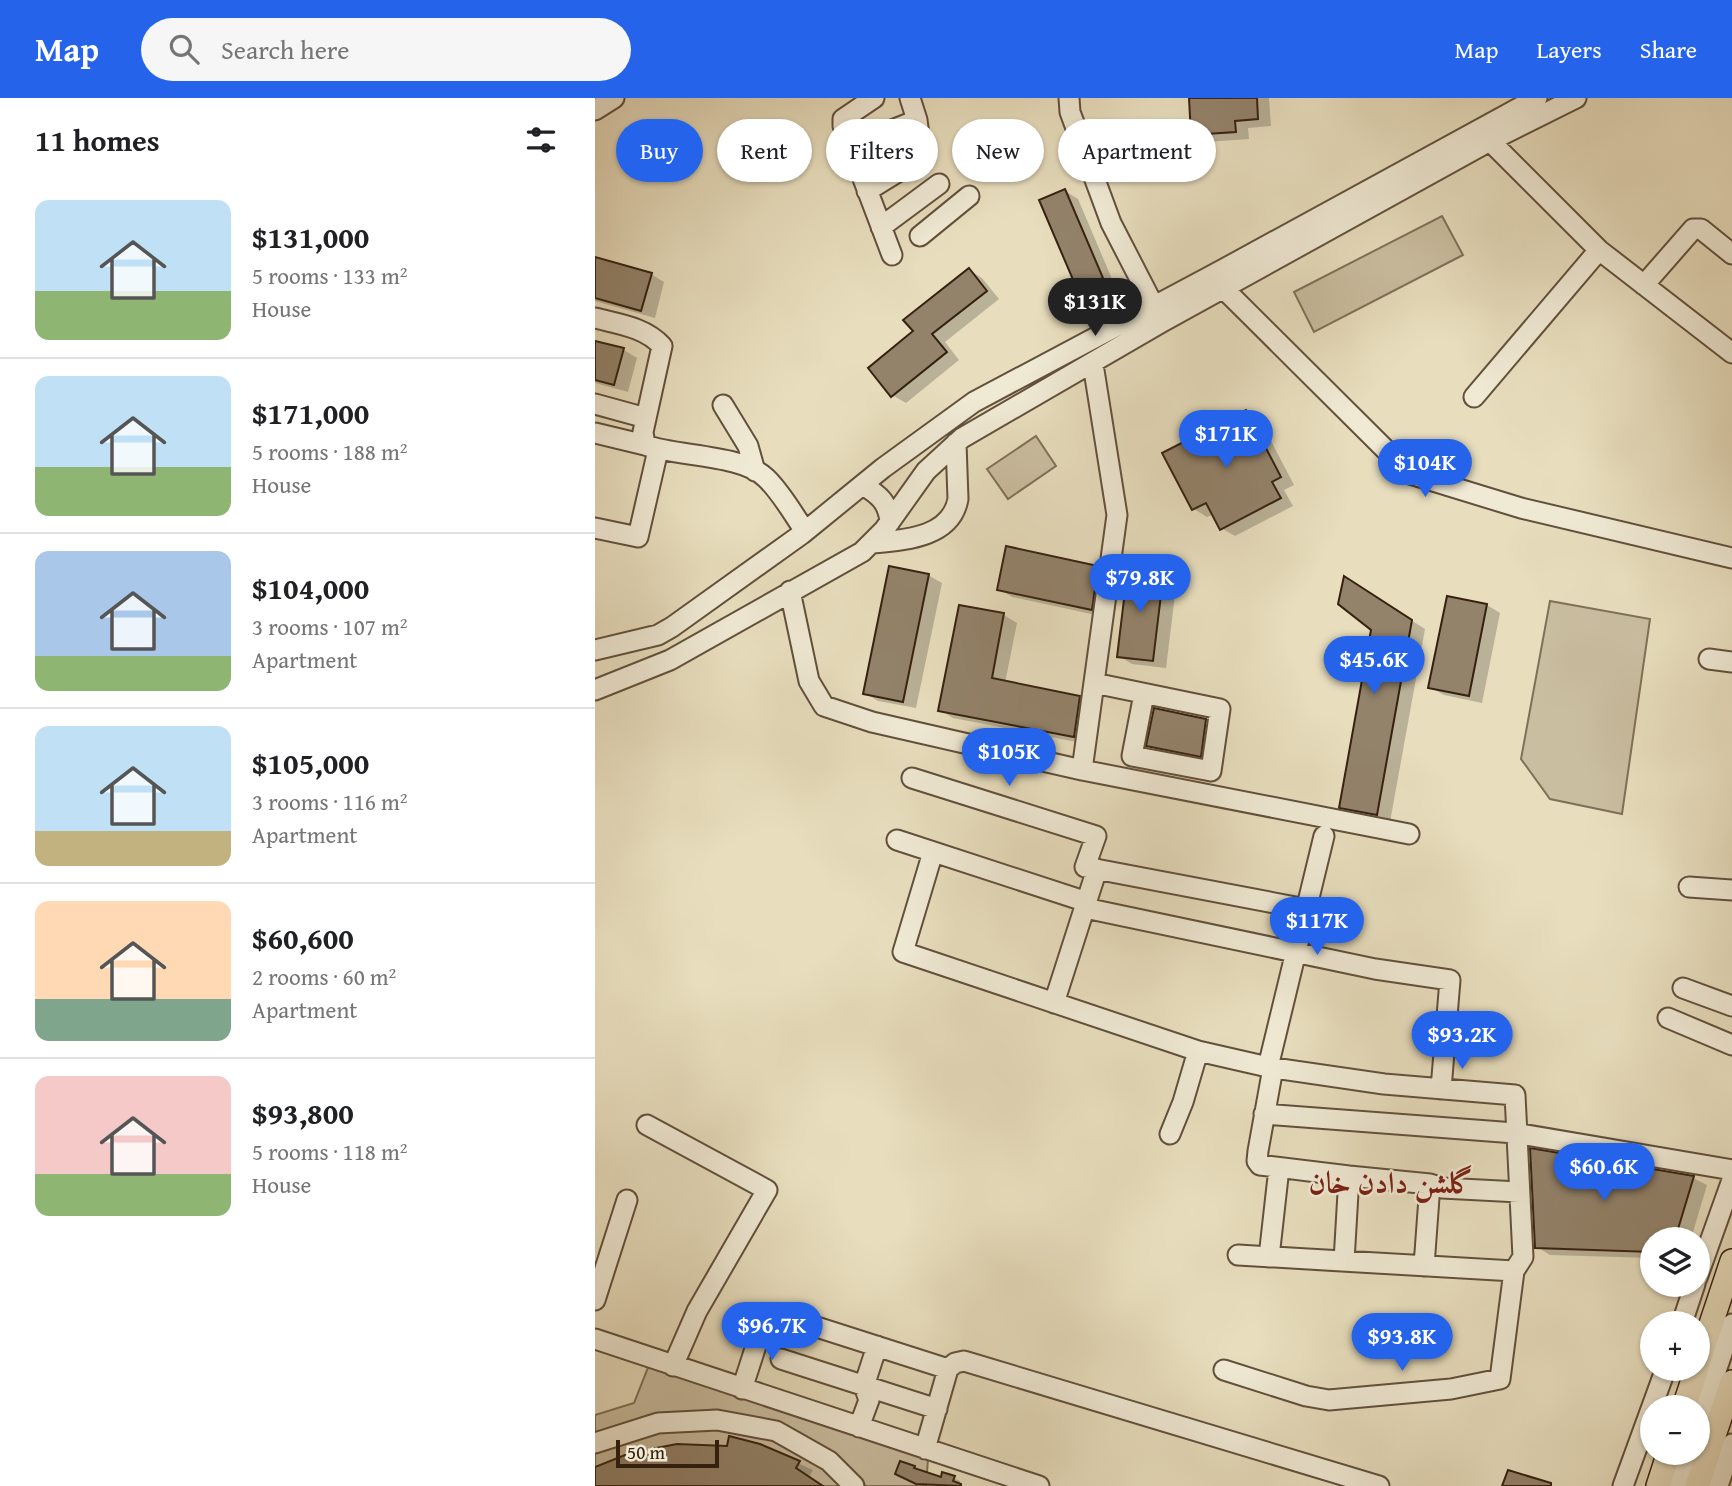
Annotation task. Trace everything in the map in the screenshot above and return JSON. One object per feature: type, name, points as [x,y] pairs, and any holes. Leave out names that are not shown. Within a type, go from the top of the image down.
[{"type":"main road","points":[[1710,1328],[1732,1261]]},
{"type":"main road","points":[[1697,1486],[1732,1382]]},
{"type":"main road","points":[[1658,1486],[1665,1465]]},
{"type":"street","points":[[595,110],[614,98]]},
{"type":"street","points":[[843,119],[874,98]]},
{"type":"street","points":[[910,98],[917,119]]},
{"type":"street","points":[[1069,98],[1070,112],[1111,223],[1158,314]]},
{"type":"street","points":[[1217,283],[1537,98]]},
{"type":"street","points":[[595,650],[658,635],[805,531],[949,420],[992,391],[1158,314],[1490,141],[1520,109],[1576,98]]},
{"type":"street","points":[[1490,141],[1599,250],[1732,353]]},
{"type":"street","points":[[864,182],[892,255]]},
{"type":"street","points":[[867,191],[882,182]]},
{"type":"street","points":[[881,227],[939,184]]},
{"type":"street","points":[[920,236],[969,196]]},
{"type":"street","points":[[1644,285],[1693,229],[1702,229],[1732,254]]},
{"type":"street","points":[[1474,397],[1599,250]]},
{"type":"street","points":[[1217,283],[1410,474],[1521,508],[1732,558]]},
{"type":"street","points":[[595,690],[670,660],[862,552],[890,522],[926,471],[959,440],[1093,363],[1158,314]]},
{"type":"street","points":[[595,318],[644,332],[654,337],[661,346],[643,432],[652,448],[638,537],[595,528]]},
{"type":"street","points":[[1082,770],[1117,515],[1093,363]]},
{"type":"street","points":[[723,405],[748,446],[755,471]]},
{"type":"street","points":[[596,409],[646,418]]},
{"type":"street","points":[[873,543],[923,535],[936,530],[956,509],[959,440],[949,420]]},
{"type":"street","points":[[595,433],[652,448],[727,461],[755,471],[766,477],[805,531]]},
{"type":"street","points":[[863,485],[882,497],[889,510],[890,522]]},
{"type":"street","points":[[790,591],[809,681],[824,706],[872,722],[1082,770],[1409,834]]},
{"type":"street","points":[[658,635],[670,660]]},
{"type":"street","points":[[1709,659],[1732,662]]},
{"type":"street","points":[[1094,683],[1220,709],[1211,771],[1132,757],[1144,694]]},
{"type":"street","points":[[912,778],[1096,836],[1085,867],[1306,909]]},
{"type":"street","points":[[1324,836],[1270,1067],[1257,1161],[1261,1165],[1349,1177],[1430,1184],[1442,1188],[1519,1192]]},
{"type":"street","points":[[897,840],[1086,905],[1375,969],[1450,980],[1441,1089]]},
{"type":"street","points":[[933,852],[903,952],[1198,1051],[1270,1067],[1384,1084],[1515,1095],[1523,1257],[1514,1271],[1500,1379],[1451,1389],[1329,1400],[1306,1396],[1224,1370]]},
{"type":"street","points":[[1055,1003],[1097,869]]},
{"type":"street","points":[[1689,887],[1732,890]]},
{"type":"street","points":[[1683,988],[1732,1006]]},
{"type":"street","points":[[1668,1018],[1732,1045]]},
{"type":"street","points":[[1170,1134],[1198,1051]]},
{"type":"street","points":[[1264,1114],[1515,1133],[1732,1170]]},
{"type":"street","points":[[647,1125],[767,1190],[697,1311],[673,1366]]},
{"type":"street","points":[[1269,1257],[1279,1168]]},
{"type":"street","points":[[1343,1261],[1349,1177]]},
{"type":"street","points":[[1710,1242],[1732,1180]]},
{"type":"street","points":[[1424,1266],[1430,1184]]},
{"type":"street","points":[[595,1300],[627,1199]]},
{"type":"street","points":[[1238,1255],[1514,1271]]},
{"type":"street","points":[[742,1389],[765,1318],[770,1314],[949,1369]]},
{"type":"street","points":[[1708,1395],[1732,1324]]},
{"type":"street","points":[[595,1339],[1039,1486]]},
{"type":"street","points":[[859,1427],[869,1400],[864,1386],[877,1346]]},
{"type":"street","points":[[781,1359],[937,1409]]},
{"type":"street","points":[[925,1449],[949,1369],[955,1363],[964,1361],[1379,1486]]},
{"type":"street","points":[[1623,1486],[1661,1381]]},
{"type":"street","points":[[595,1443],[658,1423],[717,1420],[776,1431],[829,1461],[854,1486]]},
{"type":"street","points":[[1719,1486],[1732,1444]]},
{"type":"street","points":[[1678,1486],[1685,1465]]},
{"type":"shaded area","points":[[1442,216],[1463,255],[1314,332],[1294,292]]},
{"type":"shaded area","points":[[1036,436],[1056,466],[1008,499],[987,469]]},
{"type":"shaded area","points":[[1550,601],[1650,619],[1622,814],[1550,799],[1521,759]]},
{"type":"shaded area","points":[[649,1365],[928,1459],[926,1486],[595,1486],[595,1415],[634,1403]]},
{"type":"building","points":[[1189,98],[1257,98],[1258,119],[1235,121],[1236,132],[1216,133],[1216,119],[1190,119]]},
{"type":"building","points":[[1065,189],[1103,278],[1077,289],[1039,200]]},
{"type":"building","points":[[595,257],[652,273],[641,311],[595,298]]},
{"type":"building","points":[[969,268],[987,291],[932,334],[947,352],[891,397],[868,368],[913,331],[903,320]]},
{"type":"building","points":[[595,341],[624,348],[614,385],[595,380]]},
{"type":"building","points":[[1246,410],[1281,477],[1272,482],[1281,498],[1220,530],[1206,503],[1192,510],[1162,453]]},
{"type":"building","points":[[1006,546],[1098,566],[1092,610],[997,590]]},
{"type":"building","points":[[1129,558],[1143,560],[1141,575],[1163,578],[1153,661],[1117,657]]},
{"type":"building","points":[[889,566],[929,574],[903,702],[863,694]]},
{"type":"building","points":[[1344,576],[1412,620],[1377,815],[1339,808],[1371,630],[1338,604]]},
{"type":"building","points":[[1447,596],[1487,604],[1469,696],[1428,688]]},
{"type":"building","points":[[959,605],[1004,613],[992,678],[1080,696],[1074,737],[938,711]]},
{"type":"building","points":[[1154,708],[1206,719],[1201,757],[1146,746]]},
{"type":"building","points":[[1530,1148],[1694,1176],[1679,1227],[1640,1227],[1640,1252],[1535,1248]]},
{"type":"building","points":[[729,1436],[760,1444],[800,1461],[796,1468],[823,1486],[595,1486],[595,1467],[630,1453],[677,1444],[727,1446]]},
{"type":"building","points":[[900,1461],[941,1477],[942,1472],[955,1476],[953,1481],[961,1486],[916,1484],[895,1474]]},
{"type":"building","points":[[1508,1470],[1551,1483],[1551,1486],[1502,1486]]},
{"type":"district","name":"گلشن دادن خان","points":[[1391,1182]]}]
